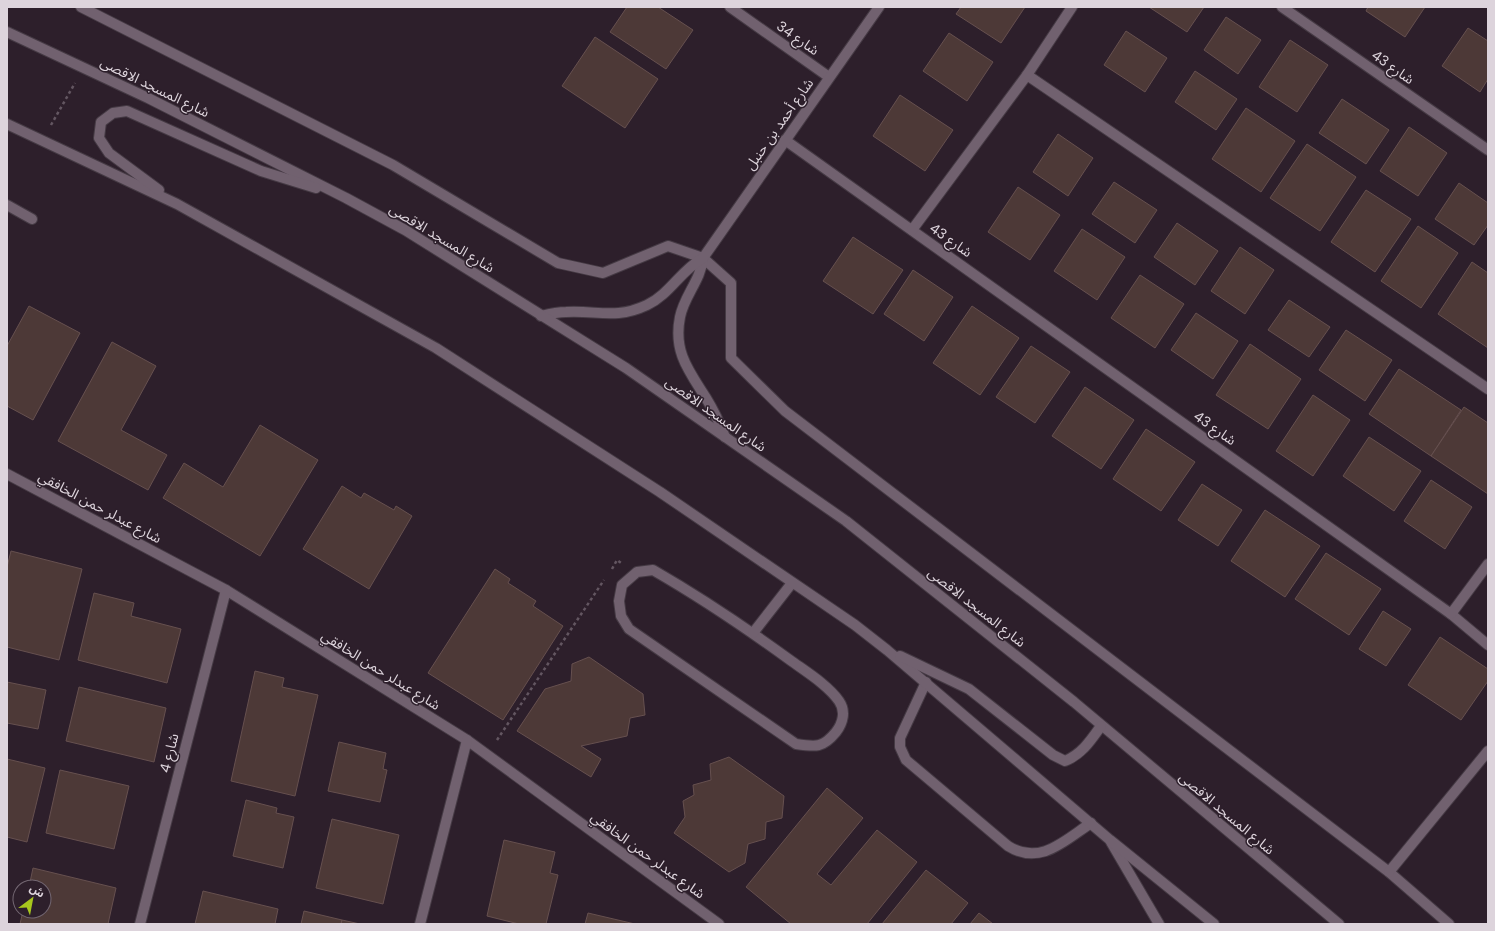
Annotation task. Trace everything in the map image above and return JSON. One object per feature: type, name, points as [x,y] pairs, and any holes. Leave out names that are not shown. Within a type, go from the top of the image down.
[{"type":"street","points":[[81,7],[393,165],[558,262],[603,273],[668,246],[703,258],[731,283],[731,358],[785,411],[1389,872],[1449,924]]},
{"type":"street","name":"شارع 34","points":[[730,7],[829,77]]},
{"type":"street","name":"شارع أحمد بن حنبل","points":[[541,316],[565,312],[612,314],[634,310],[660,296],[672,287],[686,270],[703,258],[879,7]]},
{"type":"street","name":"شارع 43","points":[[912,230],[1027,75],[1072,7]]},
{"type":"street","name":"شارع 43","points":[[1282,7],[1488,150]]},
{"type":"street","name":"شارع المسجد الاقصى","points":[[7,32],[148,98],[346,198],[405,230],[626,368],[846,521],[1074,702],[1339,924]]},
{"type":"street","points":[[1027,75],[1488,390]]},
{"type":"street","points":[[177,204],[109,153],[99,138],[101,122],[113,113],[127,111],[261,171],[346,198]]},
{"type":"street","points":[[7,124],[177,204],[436,348],[654,488],[792,582],[887,650],[1110,840],[1214,924]]},
{"type":"street","name":"شارع 43","points":[[785,140],[1451,614],[1488,644]]},
{"type":"street","points":[[7,205],[32,219]]},
{"type":"street","name":"شارع أحمد بن حنبل","points":[[703,258],[700,272],[683,306],[678,330],[679,343],[685,366],[710,405],[724,437]]},
{"type":"street","name":"شارع عبدلر حمن الخافقي","points":[[7,474],[226,590],[467,740],[719,924]]},
{"type":"street","points":[[1451,614],[1488,564]]},
{"type":"street","points":[[652,570],[753,634],[817,680],[839,701],[844,715],[840,727],[830,740],[817,747],[796,744],[629,629],[621,616],[619,600],[622,585],[637,572],[652,570]]},
{"type":"street","points":[[753,634],[792,582]]},
{"type":"street","name":"شارع 4","points":[[140,924],[226,590]]},
{"type":"street","points":[[887,650],[969,688],[1053,755],[1065,761],[1074,758],[1101,726]]},
{"type":"street","points":[[926,682],[900,738],[900,747],[906,760],[1008,846],[1023,853],[1031,854],[1047,851],[1091,823]]},
{"type":"street","points":[[420,924],[467,740]]},
{"type":"street","points":[[1389,872],[1488,751]]},
{"type":"street","points":[[1110,840],[1159,924]]},
{"type":"path","points":[[42,140],[84,68]]},
{"type":"path","points":[[487,755],[617,560],[637,572]]},
{"type":"building","points":[[627,7],[658,7],[693,30],[666,69],[610,32]]},
{"type":"building","points":[[961,7],[1025,7],[1001,43],[956,14]]},
{"type":"building","points":[[1149,7],[1204,7],[1187,32]]},
{"type":"building","points":[[1368,7],[1425,7],[1405,37],[1366,11]]},
{"type":"building","points":[[1226,17],[1261,40],[1238,74],[1204,50]]},
{"type":"building","points":[[1468,28],[1488,41],[1488,79],[1480,92],[1442,66]]},
{"type":"building","points":[[1126,31],[1167,58],[1145,92],[1104,65]]},
{"type":"building","points":[[949,33],[993,62],[967,101],[923,71]]},
{"type":"building","points":[[595,37],[658,79],[625,128],[562,86]]},
{"type":"building","points":[[1290,40],[1328,65],[1297,112],[1259,87]]},
{"type":"building","points":[[1195,71],[1237,99],[1216,130],[1175,102]]},
{"type":"building","points":[[900,95],[953,130],[925,171],[873,136]]},
{"type":"building","points":[[1342,99],[1389,130],[1366,164],[1319,133]]},
{"type":"building","points":[[1246,108],[1295,141],[1261,192],[1212,159]]},
{"type":"building","points":[[1409,127],[1447,153],[1418,196],[1380,171]]},
{"type":"building","points":[[1058,134],[1093,158],[1068,196],[1033,172]]},
{"type":"building","points":[[1307,144],[1356,177],[1320,231],[1270,198]]},
{"type":"building","points":[[1114,182],[1157,210],[1135,243],[1092,214]]},
{"type":"building","points":[[1459,183],[1488,203],[1488,225],[1474,245],[1435,219]]},
{"type":"building","points":[[1018,187],[1060,215],[1030,260],[988,232]]},
{"type":"building","points":[[1366,190],[1411,219],[1375,272],[1331,242]]},
{"type":"building","points":[[1177,223],[1218,251],[1195,285],[1154,257]]},
{"type":"building","points":[[1418,226],[1458,253],[1421,308],[1381,281]]},
{"type":"building","points":[[1082,229],[1125,257],[1097,300],[1054,271]]},
{"type":"building","points":[[853,237],[903,270],[873,314],[823,281]]},
{"type":"building","points":[[1240,247],[1274,270],[1245,314],[1211,291]]},
{"type":"building","points":[[1472,262],[1488,273],[1488,348],[1438,314]]},
{"type":"building","points":[[913,270],[953,297],[924,341],[884,314]]},
{"type":"building","points":[[1140,275],[1184,304],[1155,348],[1111,318]]},
{"type":"building","points":[[1289,300],[1330,327],[1309,357],[1268,330]]},
{"type":"building","points":[[29,306],[80,333],[33,420],[7,406],[7,346]]},
{"type":"building","points":[[972,306],[1019,338],[980,395],[933,363]]},
{"type":"building","points":[[1196,313],[1238,341],[1213,379],[1171,350]]},
{"type":"building","points":[[1346,330],[1392,360],[1365,401],[1319,370]]},
{"type":"building","points":[[112,342],[156,366],[121,430],[167,455],[148,490],[58,441]]},
{"type":"building","points":[[1250,344],[1301,379],[1268,429],[1216,395]]},
{"type":"building","points":[[1031,346],[1070,372],[1035,423],[996,397]]},
{"type":"building","points":[[1399,369],[1461,410],[1431,456],[1369,414]]},
{"type":"building","points":[[1085,387],[1134,420],[1101,469],[1052,436]]},
{"type":"building","points":[[1313,395],[1350,420],[1313,476],[1276,451]]},
{"type":"building","points":[[1464,407],[1488,423],[1488,494],[1431,456]]},
{"type":"building","points":[[260,425],[318,460],[260,556],[163,498],[184,463],[223,487]]},
{"type":"building","points":[[1146,429],[1195,462],[1161,511],[1113,479]]},
{"type":"building","points":[[1369,437],[1421,471],[1394,511],[1343,476]]},
{"type":"building","points":[[1431,480],[1472,507],[1445,549],[1404,521]]},
{"type":"building","points":[[1202,484],[1242,510],[1218,546],[1178,520]]},
{"type":"building","points":[[342,486],[361,498],[364,493],[394,510],[396,506],[412,516],[369,589],[303,549]]},
{"type":"building","points":[[1265,510],[1320,546],[1285,597],[1231,561]]},
{"type":"building","points":[[11,551],[82,569],[59,660],[7,647],[7,567]]},
{"type":"building","points":[[1326,553],[1381,589],[1349,635],[1295,599]]},
{"type":"building","points":[[495,569],[510,579],[508,583],[536,601],[533,606],[563,626],[503,720],[428,673]]},
{"type":"building","points":[[94,593],[134,603],[131,616],[181,629],[167,683],[78,660]]},
{"type":"building","points":[[1383,611],[1411,629],[1386,666],[1359,649]]},
{"type":"building","points":[[1440,637],[1488,669],[1488,681],[1461,720],[1408,685]]},
{"type":"building","points":[[589,657],[643,694],[645,715],[630,718],[627,736],[581,746],[601,759],[591,777],[517,731],[545,689],[571,681],[572,664]]},
{"type":"building","points":[[255,671],[284,678],[282,687],[318,695],[295,796],[231,781]]},
{"type":"building","points":[[7,682],[46,690],[38,729],[7,723]]},
{"type":"building","points":[[79,687],[166,708],[154,762],[66,741]]},
{"type":"building","points":[[339,742],[386,753],[383,769],[387,770],[380,802],[328,791]]},
{"type":"building","points":[[729,757],[784,796],[782,818],[766,822],[765,839],[748,844],[745,863],[729,872],[674,833],[685,817],[683,801],[694,795],[693,785],[711,780],[710,764]]},
{"type":"building","points":[[7,759],[45,768],[27,842],[7,837]]},
{"type":"building","points":[[60,770],[129,786],[114,849],[46,833]]},
{"type":"building","points":[[827,788],[863,818],[817,874],[831,885],[877,830],[917,862],[867,924],[791,924],[746,887]]},
{"type":"building","points":[[246,800],[277,808],[276,813],[294,817],[283,868],[233,856]]},
{"type":"building","points":[[332,819],[399,835],[383,904],[316,888]]},
{"type":"building","points":[[504,840],[555,852],[550,873],[558,875],[546,924],[519,924],[487,916]]},
{"type":"building","points":[[33,868],[116,888],[108,924],[20,924],[21,919],[52,919],[52,879],[31,879]]},
{"type":"building","points":[[926,870],[968,903],[951,924],[882,924]]},
{"type":"building","points":[[203,891],[278,909],[275,924],[195,924]]},
{"type":"building","points":[[304,911],[342,920],[341,924],[301,924]]},
{"type":"building","points":[[588,913],[635,924],[585,924]]},
{"type":"building","points":[[979,913],[993,924],[970,924]]},
{"type":"building","points":[[342,920],[360,924],[341,924]]}]
